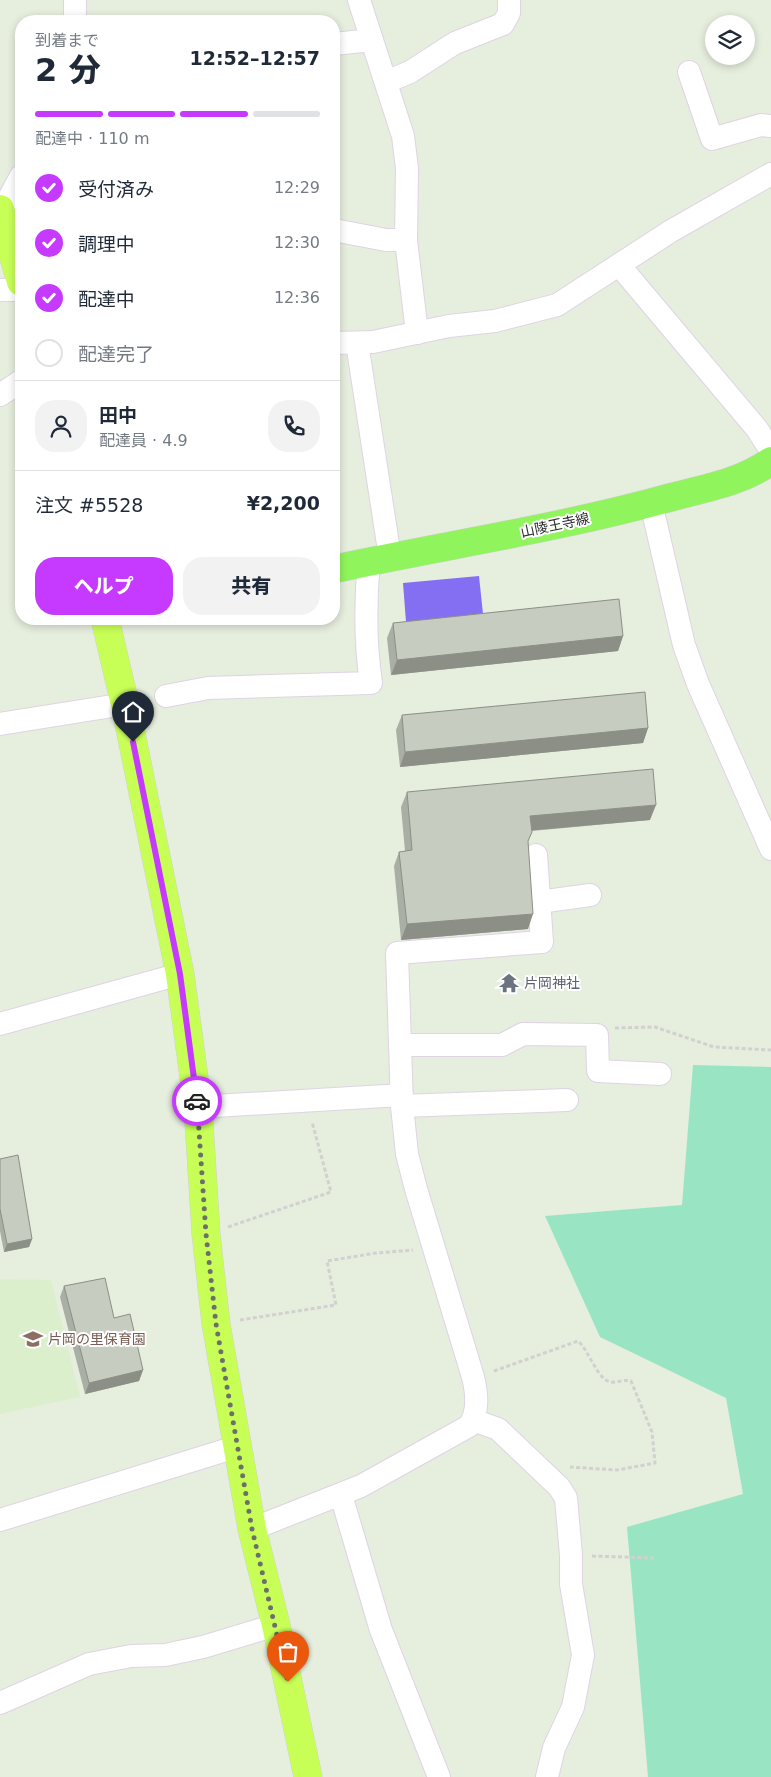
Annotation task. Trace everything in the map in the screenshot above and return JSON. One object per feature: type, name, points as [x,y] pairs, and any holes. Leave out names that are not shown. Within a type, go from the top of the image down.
[{"type":"highway","points":[[1,211],[15,261]]},
{"type":"highway","points":[[106,625],[125,704],[180,974],[198,1107],[206,1234],[216,1324],[239,1446],[252,1529],[276,1625],[308,1777]]},
{"type":"main road","name":"山陵王寺線","points":[[340,568],[534,530],[651,503],[740,479],[758,471],[771,461]]},
{"type":"street","points":[[75,0],[75,15]]},
{"type":"street","points":[[359,0],[403,136],[407,168],[406,240],[417,333]]},
{"type":"street","points":[[386,82],[410,72],[455,43],[503,24],[509,13],[509,0]]},
{"type":"street","points":[[340,43],[372,40]]},
{"type":"street","points":[[688,72],[712,139],[761,126],[771,126]]},
{"type":"street","points":[[340,343],[373,342],[539,312],[571,298],[671,231],[771,174]]},
{"type":"street","points":[[1,211],[15,186]]},
{"type":"street","points":[[340,231],[386,240],[406,240]]},
{"type":"street","points":[[619,265],[757,429],[771,451]]},
{"type":"street","points":[[0,290],[15,290]]},
{"type":"street","points":[[166,696],[208,688],[371,683],[366,645],[365,598],[380,559],[357,343]]},
{"type":"street","points":[[0,395],[15,385]]},
{"type":"street","points":[[651,503],[684,645],[698,684],[768,842]]},
{"type":"street","points":[[0,724],[125,704]]},
{"type":"street","points":[[768,842],[771,809]]},
{"type":"street","points":[[252,1529],[340,1495],[469,1426],[473,1420],[477,1406],[473,1377],[407,1154],[402,1100],[397,953],[542,942],[536,855]]},
{"type":"street","points":[[539,902],[590,896]]},
{"type":"street","points":[[0,1024],[180,974]]},
{"type":"street","points":[[400,1044],[502,1045],[523,1034],[597,1035],[598,1071],[660,1074]]},
{"type":"street","points":[[198,1107],[306,1101],[567,1100]]},
{"type":"street","points":[[473,1420],[498,1429],[559,1487],[566,1498],[571,1555],[571,1584],[583,1655],[573,1707],[554,1748],[547,1777]]},
{"type":"street","points":[[0,1520],[239,1446]]},
{"type":"street","points":[[340,1495],[381,1630],[433,1776]]},
{"type":"street","points":[[0,1703],[89,1664],[131,1656],[165,1655],[203,1647],[276,1625]]},
{"type":"path","points":[[597,1035],[618,1027],[654,1027],[714,1047],[771,1050]]},
{"type":"path","points":[[206,1234],[331,1192],[306,1101]]},
{"type":"path","points":[[216,1324],[336,1305],[326,1261],[376,1253],[434,1248]]},
{"type":"path","points":[[473,1377],[522,1363],[578,1341],[586,1347],[603,1378],[610,1382],[624,1379],[631,1381],[636,1388],[652,1432],[655,1463],[617,1470],[582,1469],[564,1466]]},
{"type":"path","points":[[571,1555],[654,1558]]},
{"type":"shaded area","points":[[479,576],[483,614],[406,622],[403,583]]},
{"type":"shaded area","name":"片岡の里保育園","points":[[0,1279],[51,1280],[80,1397],[0,1414]]},
{"type":"green space","points":[[693,1065],[771,1067],[771,1777],[648,1777],[627,1527],[743,1494],[726,1398],[600,1337],[545,1216],[682,1205]]},
{"type":"building","points":[[619,599],[623,636],[397,660],[393,623]]},
{"type":"building","points":[[645,692],[648,728],[405,752],[402,715]]},
{"type":"building","points":[[653,769],[656,805],[530,816],[532,832],[528,841],[533,914],[407,924],[399,852],[412,850],[407,792]]},
{"type":"building","points":[[18,1155],[32,1239],[7,1244],[0,1209],[0,1159]]},
{"type":"building","points":[[105,1278],[114,1318],[130,1314],[143,1370],[89,1383],[64,1286]]},
{"type":"way so far","points":[[197,1101],[206,1234],[216,1324],[239,1446],[252,1529],[288,1682]]},
{"type":"place","name":"片岡神社","points":[[509,983]]},
{"type":"place","name":"片岡の里保育園","points":[[33,1339]]},
{"type":"route","points":[[133,742],[180,974],[197,1101]]}]
